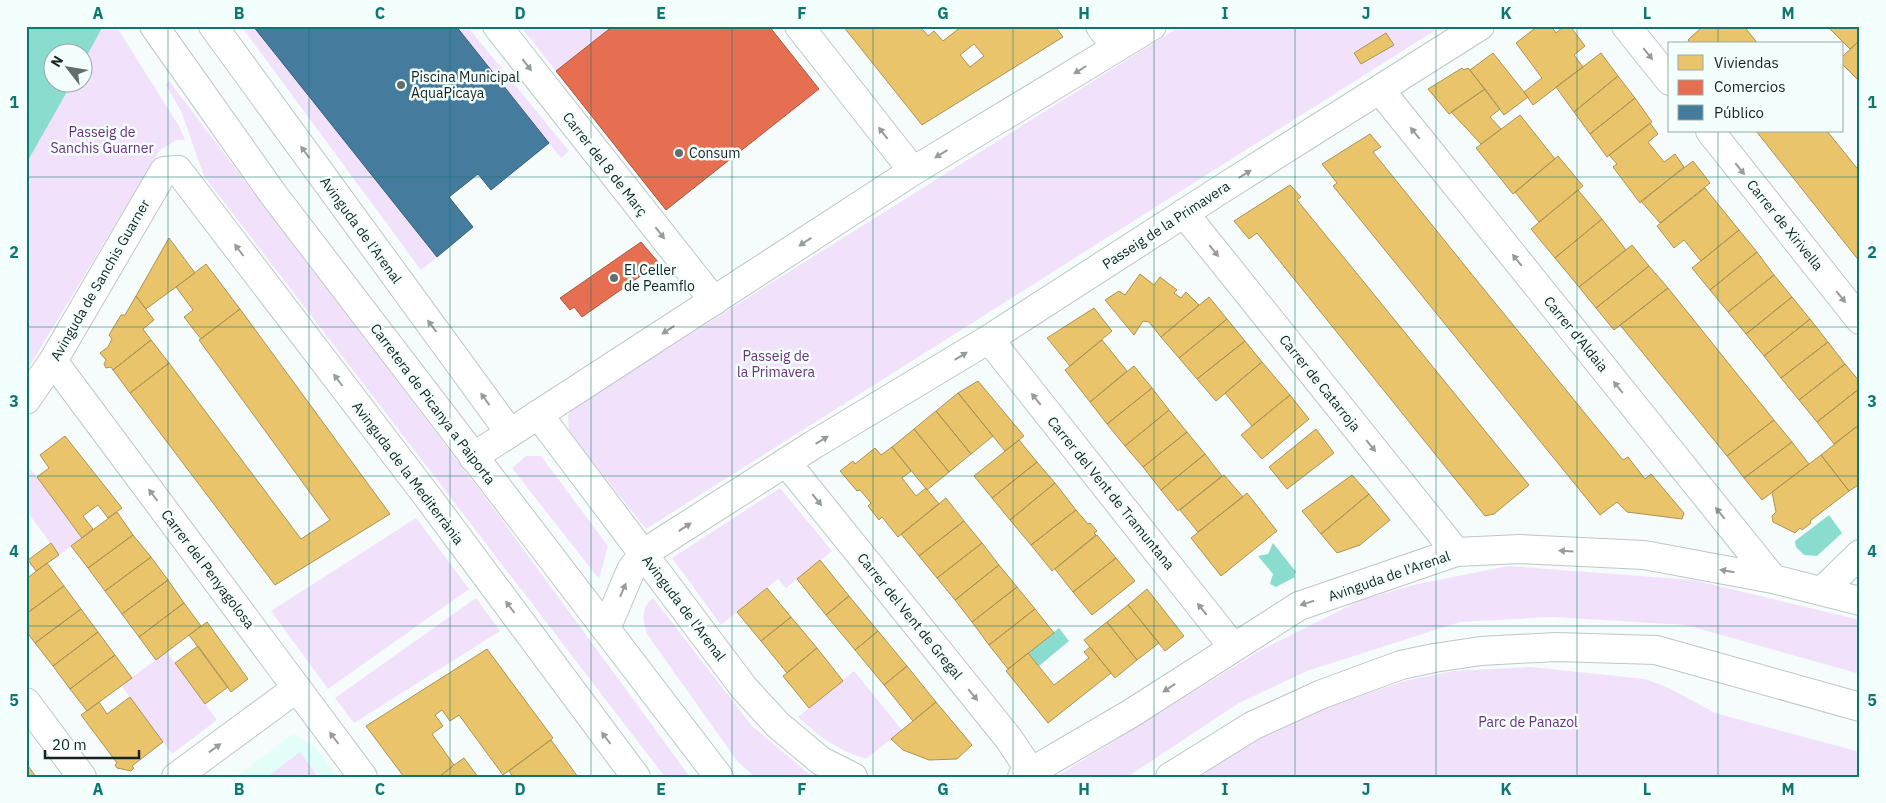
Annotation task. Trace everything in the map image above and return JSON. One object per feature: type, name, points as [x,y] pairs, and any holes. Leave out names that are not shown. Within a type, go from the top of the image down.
[{"type":"street","name":"Carretera de Picanya a Paiporta","points":[[154,26],[273,194],[719,777]]},
{"type":"street","name":"Avinguda de l'Arenal","points":[[213,26],[510,433]]},
{"type":"street","name":"Carrer del 8 de Març","points":[[497,26],[714,301]]},
{"type":"street","points":[[799,26],[913,171]]},
{"type":"street","points":[[1100,26],[1116,48]]},
{"type":"street","points":[[473,457],[913,171],[1152,26]]},
{"type":"street","name":"Passeig de la Primavera","points":[[606,629],[631,570],[644,553],[786,462],[989,339],[1480,26]]},
{"type":"street","points":[[1626,26],[1668,78]]},
{"type":"street","name":"Carrer d'Aldaia","points":[[1380,90],[1772,579]]},
{"type":"street","name":"Carrer de Xirivella","points":[[1711,132],[1860,320]]},
{"type":"street","name":"Avinguda de Sanchis Guarner","points":[[26,400],[53,361],[164,171],[178,170]]},
{"type":"street","name":"Avinguda de la Mediterrània","points":[[178,170],[421,488],[636,777]]},
{"type":"street","name":"Carrer de Catarroja","points":[[1184,213],[1456,552]]},
{"type":"street","name":"Carrer del Vent de Tramuntana","points":[[989,339],[1233,647]]},
{"type":"street","name":"Carrer del Penyagolosa","points":[[53,361],[363,777]]},
{"type":"street","name":"Avinguda de l'Arenal","points":[[538,414],[744,688],[778,726],[820,761],[853,777]]},
{"type":"street","name":"Carrer del Vent de Gregal","points":[[786,462],[1009,739],[1026,774]]},
{"type":"street","name":"Avinguda de l'Arenal","points":[[1026,774],[1130,714],[1299,606],[1456,552],[1520,549],[1644,555],[1772,579],[1860,601]]},
{"type":"street","points":[[1822,591],[1860,554]]},
{"type":"street","points":[[1170,777],[1252,726],[1322,694],[1401,666],[1434,658],[1480,651],[1556,647],[1656,650],[1860,707]]},
{"type":"street","points":[[176,777],[297,688]]},
{"type":"street","points":[[26,702],[82,777]]},
{"type":"shaded area","points":[[26,26],[103,26],[92,46],[92,42],[42,42],[42,92],[67,92],[26,164]]},
{"type":"shaded area","points":[[1829,515],[1842,533],[1817,556],[1804,555],[1796,547],[1795,541]]},
{"type":"shaded area","points":[[1273,543],[1296,572],[1295,577],[1276,587],[1270,584],[1273,574],[1258,556],[1268,554]]},
{"type":"shaded area","points":[[1059,628],[1069,641],[1039,666],[1028,653]]},
{"type":"shaded area","points":[[293,734],[316,748],[337,777],[236,777]]},
{"type":"green space","name":"Passeig de Sanchis Guarner","points":[[103,26],[116,26],[179,126],[185,140],[177,140],[160,150],[26,372],[26,164],[67,92],[92,92],[92,46]]},
{"type":"green space","points":[[241,26],[253,26],[437,257],[421,270]]},
{"type":"green space","points":[[456,26],[467,26],[569,151],[561,158]]},
{"type":"green space","points":[[520,26],[613,26],[556,71]]},
{"type":"green space","name":"Passeig de la Primavera","points":[[1181,26],[1442,26],[646,529],[569,432],[568,415],[575,406]]},
{"type":"green space","points":[[169,81],[494,509],[690,777],[665,777],[204,176],[181,111],[166,85]]},
{"type":"green space","points":[[526,456],[541,456],[608,546],[599,579],[512,468]]},
{"type":"green space","points":[[26,463],[82,538],[59,555],[26,510]]},
{"type":"green space","points":[[780,488],[832,551],[786,588],[778,579],[721,625],[672,558]]},
{"type":"green space","points":[[416,518],[469,589],[328,689],[271,611]]},
{"type":"green space","points":[[1508,566],[1693,580],[1860,620],[1860,674],[1686,625],[1552,617],[1460,622],[1307,671],[1239,703],[1127,777],[1056,777],[1261,650],[1359,601],[1413,585]]},
{"type":"green space","points":[[476,598],[500,631],[354,723],[335,698]]},
{"type":"green space","points":[[653,598],[752,726],[815,777],[755,777],[738,762],[647,634],[644,611]]},
{"type":"green space","points":[[167,652],[217,720],[172,754],[121,685]]},
{"type":"green space","name":"Parc de Panazol","points":[[1531,667],[1645,679],[1669,688],[1715,713],[1860,752],[1860,777],[1197,777],[1246,744],[1319,709],[1405,681],[1453,671]]},
{"type":"green space","points":[[854,671],[902,730],[866,759],[829,742],[798,717]]},
{"type":"green space","points":[[300,752],[318,777],[267,777]]},
{"type":"building: Viviendas","points":[[843,26],[920,26],[928,36],[934,31],[943,41],[962,26],[1055,26],[1063,37],[922,125]],"holes":[[[974,44],[984,56],[970,67],[960,55]]]},
{"type":"building: Viviendas","points":[[1538,26],[1551,26],[1556,33],[1564,26],[1570,26],[1585,46],[1574,55],[1583,67],[1533,105],[1524,92],[1542,78],[1516,43]]},
{"type":"building: Viviendas","points":[[1703,26],[1744,26],[1756,42],[1690,42],[1688,40]]},
{"type":"building: Viviendas","points":[[1827,26],[1860,26],[1860,40],[1850,49]]},
{"type":"building: Viviendas","points":[[1386,33],[1394,45],[1361,64],[1354,53]]},
{"type":"building: Viviendas","points":[[1860,40],[1860,82],[1844,66],[1844,55]]},
{"type":"building: Viviendas","points":[[1493,53],[1528,97],[1504,115],[1470,70]]},
{"type":"building: Viviendas","points":[[1601,53],[1618,76],[1574,112],[1556,87]]},
{"type":"building: Viviendas","points":[[1462,68],[1464,70],[1468,68],[1485,89],[1449,114],[1428,89]]},
{"type":"building: Viviendas","points":[[1618,76],[1635,98],[1590,134],[1574,112]]},
{"type":"building: Viviendas","points":[[1485,89],[1500,109],[1490,117],[1501,129],[1481,144],[1451,112]]},
{"type":"building: Viviendas","points":[[1635,98],[1652,122],[1607,157],[1590,134]]},
{"type":"building: Viviendas","points":[[1520,115],[1555,159],[1513,194],[1476,148]]},
{"type":"building: Viviendas","points":[[1650,123],[1658,134],[1648,142],[1664,162],[1675,154],[1684,167],[1640,203],[1613,167],[1617,164],[1609,155]]},
{"type":"building: Viviendas","points":[[1757,132],[1828,132],[1860,172],[1860,262]]},
{"type":"building: Viviendas","points":[[1370,134],[1381,147],[1373,152],[1474,277],[1623,460],[1628,457],[1645,479],[1651,474],[1684,513],[1682,519],[1627,512],[1617,502],[1600,515],[1333,186],[1337,183],[1322,164]]},
{"type":"building: Viviendas","points":[[1558,156],[1583,186],[1539,222],[1515,192]]},
{"type":"building: Viviendas","points":[[1693,161],[1710,183],[1660,223],[1641,201]]},
{"type":"building: Viviendas","points":[[1290,185],[1301,197],[1297,200],[1529,485],[1494,514],[1485,516],[1257,233],[1249,239],[1234,221]]},
{"type":"building: Viviendas","points":[[1705,188],[1739,230],[1701,261],[1684,240],[1674,248],[1657,226]]},
{"type":"building: Viviendas","points":[[1578,190],[1602,219],[1555,258],[1531,229]]},
{"type":"building: Viviendas","points":[[1602,219],[1626,250],[1579,287],[1555,258]]},
{"type":"building: Viviendas","points":[[1739,230],[1757,252],[1710,290],[1692,268]]},
{"type":"building: Viviendas","points":[[169,238],[195,273],[146,309],[136,296]]},
{"type":"building: Viviendas","points":[[1632,245],[1649,266],[1596,308],[1579,287]]},
{"type":"building: Viviendas","points":[[1757,252],[1774,275],[1728,312],[1710,290]]},
{"type":"building: Viviendas","points":[[206,264],[240,309],[201,339],[184,317],[193,310],[176,287]]},
{"type":"building: Viviendas","points":[[1649,266],[1668,288],[1614,330],[1596,308]]},
{"type":"building: Viviendas","points":[[1140,274],[1154,285],[1160,277],[1177,290],[1174,293],[1181,298],[1186,292],[1199,305],[1161,337],[1149,322],[1143,321],[1134,335],[1105,300],[1119,291],[1125,295]]},
{"type":"building: Viviendas","points":[[1774,275],[1792,297],[1746,334],[1728,312]]},
{"type":"building: Viviendas","points":[[1668,288],[1774,420],[1727,456],[1620,325]]},
{"type":"building: Viviendas","points":[[136,296],[154,320],[143,329],[151,340],[113,370],[111,367],[106,368],[104,364],[106,360],[100,353],[108,347],[112,339],[109,335],[121,315],[125,315]]},
{"type":"building: Viviendas","points":[[1209,297],[1227,319],[1179,358],[1161,337]]},
{"type":"building: Viviendas","points":[[1792,297],[1810,319],[1764,356],[1746,334]]},
{"type":"building: Viviendas","points":[[1094,308],[1112,331],[1070,366],[1047,338]]},
{"type":"building: Viviendas","points":[[240,309],[390,514],[275,585],[130,393],[169,363],[301,539],[330,520],[199,340]]},
{"type":"building: Viviendas","points":[[1227,319],[1245,341],[1197,379],[1179,358]]},
{"type":"building: Viviendas","points":[[1810,319],[1828,342],[1781,378],[1764,356]]},
{"type":"building: Viviendas","points":[[151,340],[169,363],[130,393],[113,370]]},
{"type":"building: Viviendas","points":[[1102,340],[1127,371],[1090,402],[1065,370]]},
{"type":"building: Viviendas","points":[[1245,341],[1262,362],[1216,401],[1197,379]]},
{"type":"building: Viviendas","points":[[1828,342],[1845,364],[1799,400],[1781,378]]},
{"type":"building: Viviendas","points":[[1262,362],[1290,395],[1252,426],[1225,393]]},
{"type":"building: Viviendas","points":[[1845,364],[1860,382],[1860,388],[1817,422],[1799,400]]},
{"type":"building: Viviendas","points":[[1134,366],[1152,388],[1107,424],[1090,402]]},
{"type":"building: Viviendas","points":[[978,381],[1024,436],[1005,451],[958,393]]},
{"type":"building: Viviendas","points":[[1152,388],[1169,410],[1125,446],[1107,424]]},
{"type":"building: Viviendas","points":[[1860,388],[1860,424],[1834,444],[1817,422]]},
{"type":"building: Viviendas","points":[[958,393],[993,436],[971,454],[936,411]]},
{"type":"building: Viviendas","points":[[1290,395],[1309,419],[1262,459],[1241,435]]},
{"type":"building: Viviendas","points":[[1169,410],[1187,432],[1143,467],[1125,446]]},
{"type":"building: Viviendas","points":[[936,411],[971,454],[949,472],[914,429]]},
{"type":"building: Viviendas","points":[[1774,420],[1792,442],[1744,478],[1727,456]]},
{"type":"building: Viviendas","points":[[1860,424],[1860,484],[1849,491],[1821,455]]},
{"type":"building: Viviendas","points":[[914,429],[949,472],[927,490],[892,447]]},
{"type":"building: Viviendas","points":[[1316,429],[1334,453],[1287,489],[1269,467]]},
{"type":"building: Viviendas","points":[[1187,432],[1205,454],[1161,490],[1143,467]]},
{"type":"building: Viviendas","points":[[65,436],[122,508],[108,518],[98,505],[83,516],[93,529],[82,538],[37,477],[49,468],[40,455]]},
{"type":"building: Viviendas","points":[[1019,440],[1037,462],[992,498],[974,476]]},
{"type":"building: Viviendas","points":[[1792,442],[1809,464],[1762,500],[1744,478]]},
{"type":"building: Viviendas","points":[[892,447],[911,471],[902,478],[916,496],[926,488],[939,504],[898,537],[882,517],[879,520],[868,506],[871,503],[860,490],[857,491],[840,471],[853,461],[855,464],[875,448],[881,455]]},
{"type":"building: Viviendas","points":[[1205,454],[1222,476],[1178,511],[1161,490]]},
{"type":"building: Viviendas","points":[[1821,455],[1849,491],[1810,521],[1811,523],[1802,530],[1800,528],[1795,533],[1773,522],[1772,516],[1776,512],[1772,492]]},
{"type":"building: Viviendas","points":[[1037,462],[1055,483],[1010,520],[992,498]]},
{"type":"building: Viviendas","points":[[1224,475],[1243,497],[1198,532],[1180,510]]},
{"type":"building: Viviendas","points":[[1352,475],[1369,494],[1321,534],[1302,511]]},
{"type":"building: Viviendas","points":[[1055,483],[1076,510],[1031,545],[1010,520]]},
{"type":"building: Viviendas","points":[[1247,493],[1277,531],[1221,576],[1191,538]]},
{"type":"building: Viviendas","points":[[1369,494],[1390,520],[1360,545],[1337,553],[1321,534]]},
{"type":"building: Viviendas","points":[[946,498],[964,521],[919,556],[901,534]]},
{"type":"building: Viviendas","points":[[1076,510],[1097,531],[1094,533],[1096,535],[1052,571],[1031,545]]},
{"type":"building: Viviendas","points":[[117,512],[133,535],[88,568],[71,546]]},
{"type":"building: Viviendas","points":[[964,521],[982,543],[937,578],[919,556]]},
{"type":"building: Viviendas","points":[[133,535],[151,557],[105,591],[88,568]]},
{"type":"building: Viviendas","points":[[1097,535],[1116,558],[1073,592],[1055,569]]},
{"type":"building: Viviendas","points":[[51,543],[59,555],[36,571],[28,560]]},
{"type":"building: Viviendas","points":[[982,543],[999,565],[955,600],[937,578]]},
{"type":"building: Viviendas","points":[[151,557],[168,580],[122,614],[105,591]]},
{"type":"building: Viviendas","points":[[1116,558],[1135,581],[1092,615],[1073,592]]},
{"type":"building: Viviendas","points":[[820,560],[849,596],[826,615],[797,579]]},
{"type":"building: Viviendas","points":[[47,563],[64,586],[26,614],[26,579]]},
{"type":"building: Viviendas","points":[[999,565],[1017,587],[972,622],[955,600]]},
{"type":"building: Viviendas","points":[[168,580],[184,603],[139,637],[122,614]]},
{"type":"building: Viviendas","points":[[64,586],[81,609],[35,643],[26,631],[26,614]]},
{"type":"building: Viviendas","points":[[1017,587],[1035,609],[989,645],[972,622]]},
{"type":"building: Viviendas","points":[[767,588],[791,617],[761,641],[737,612]]},
{"type":"building: Viviendas","points":[[1147,589],[1184,636],[1165,651],[1128,605]]},
{"type":"building: Viviendas","points":[[849,596],[878,631],[855,650],[826,615]]},
{"type":"building: Viviendas","points":[[184,603],[201,626],[156,660],[139,637]]},
{"type":"building: Viviendas","points":[[1128,605],[1159,643],[1137,660],[1107,622]]},
{"type":"building: Viviendas","points":[[81,609],[98,632],[53,666],[35,643]]},
{"type":"building: Viviendas","points":[[1035,609],[1054,633],[1008,669],[989,645]]},
{"type":"building: Viviendas","points":[[791,617],[817,648],[787,673],[761,641]]},
{"type":"building: Viviendas","points":[[207,622],[248,679],[231,692],[189,635]]},
{"type":"building: Viviendas","points":[[1107,622],[1137,660],[1115,678],[1084,640]]},
{"type":"building: Viviendas","points":[[878,631],[907,666],[884,685],[855,650]]},
{"type":"building: Viviendas","points":[[98,632],[115,655],[70,689],[53,666]]},
{"type":"building: Viviendas","points":[[198,646],[228,687],[205,704],[175,663]]},
{"type":"building: Viviendas","points":[[1090,647],[1111,673],[1048,723],[1006,671],[1028,653],[1054,685],[1089,658],[1084,652]]},
{"type":"building: Viviendas","points":[[817,648],[843,681],[809,708],[783,676]]},
{"type":"building: Viviendas","points":[[487,649],[553,738],[503,775],[459,715],[450,721],[442,710],[435,715],[443,726],[432,734],[454,765],[439,777],[404,777],[366,726]]},
{"type":"building: Viviendas","points":[[115,655],[132,678],[87,711],[70,689]]},
{"type":"building: Viviendas","points":[[907,666],[936,702],[913,721],[884,685]]},
{"type":"building: Viviendas","points":[[130,697],[163,742],[132,766],[134,768],[131,771],[117,768],[115,765],[117,763],[81,715],[99,702],[107,714]]},
{"type":"building: Viviendas","points":[[936,702],[972,745],[957,759],[929,760],[903,750],[891,739]]},
{"type":"building: Viviendas","points":[[551,740],[578,777],[513,777],[509,771]]},
{"type":"building: Viviendas","points":[[464,758],[478,777],[439,777],[454,765]]},
{"type":"building: Viviendas","points":[[26,763],[36,777],[26,777]]},
{"type":"building: Comercios","name":"Consum","points":[[613,26],[769,26],[819,89],[666,210],[556,71]]},
{"type":"building: Comercios","name":"El Celler de Peamflo","points":[[641,242],[659,263],[582,317],[574,307],[570,310],[560,298]]},
{"type":"building: Público","name":"Piscina Municipal AquaPicaya","points":[[253,26],[456,26],[549,143],[491,190],[478,174],[449,197],[473,227],[437,257]]},
{"type":"place","name":"Piscina Municipal AquaPicaya","points":[[401,85]]},
{"type":"place","name":"Consum","points":[[679,153]]},
{"type":"place","name":"El Celler de Peamflo","points":[[614,278]]}]
